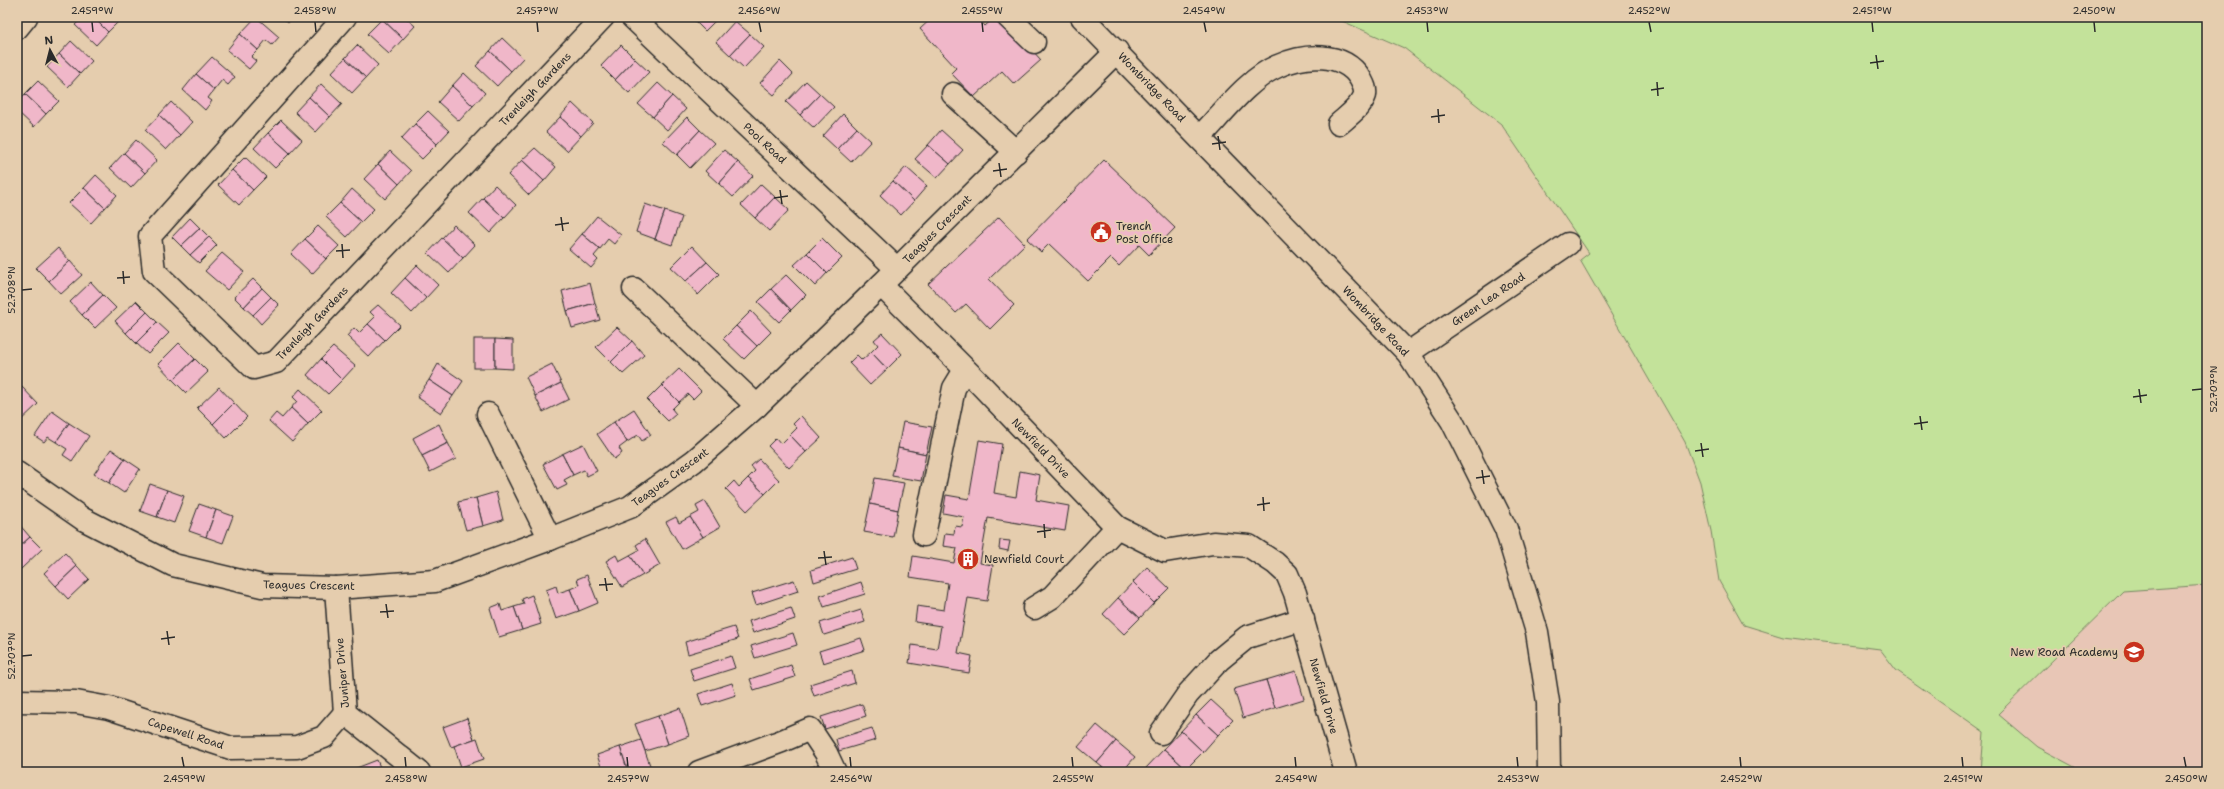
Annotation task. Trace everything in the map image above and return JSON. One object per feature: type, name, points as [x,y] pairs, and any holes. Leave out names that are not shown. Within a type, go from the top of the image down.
[{"type":"street","points":[[17,28],[26,17]]},
{"type":"street","name":"Trenleigh Gardens","points":[[345,17],[150,236],[154,271],[254,368],[276,362],[603,17]]},
{"type":"street","name":"Pool Road","points":[[632,17],[897,269]]},
{"type":"street","points":[[1008,17],[1034,42]]},
{"type":"street","name":"Wombridge Road","points":[[1082,17],[1117,51],[1408,353],[1452,421],[1506,529],[1537,632],[1548,702],[1549,772]]},
{"type":"street","name":"Teagues Crescent","points":[[17,473],[82,519],[174,566],[262,586],[336,588],[435,581],[550,539],[630,506],[694,461],[756,406],[881,285],[1117,51]]},
{"type":"street","points":[[1200,137],[1264,74],[1278,65],[1311,56],[1338,60],[1354,69],[1365,86],[1365,94],[1360,105],[1339,124]]},
{"type":"street","points":[[953,94],[1016,152]]},
{"type":"street","name":"Green Lea Road","points":[[1408,353],[1568,244]]},
{"type":"street","name":"Newfield Drive","points":[[881,285],[979,376],[1117,527],[1165,551],[1213,543],[1249,546],[1275,563],[1287,574],[1303,619],[1346,772]]},
{"type":"street","points":[[634,290],[756,406]]},
{"type":"street","points":[[924,534],[954,388],[979,376]]},
{"type":"street","points":[[488,414],[550,539]]},
{"type":"street","points":[[1034,608],[1052,597],[1117,527]]},
{"type":"street","name":"Juniper Drive","points":[[336,588],[345,713],[419,772]]},
{"type":"street","points":[[1161,733],[1188,694],[1219,660],[1247,637],[1303,619]]},
{"type":"street","name":"Capewell Road","points":[[17,701],[76,702],[109,708],[231,748],[297,747],[324,737],[345,713]]},
{"type":"street","points":[[699,772],[810,729],[826,753],[835,772]]},
{"type":"shaded area","name":"New Road Academy","points":[[2207,585],[2207,772],[1981,772],[1998,714],[2124,590]]},
{"type":"green space","points":[[1333,17],[2207,17],[2207,585],[2123,591],[1998,714],[2037,747],[2084,772],[1981,772],[1984,732],[1896,670],[1880,649],[1783,637],[1744,625],[1719,581],[1711,531],[1700,482],[1685,442],[1580,260],[1589,253],[1501,124],[1404,48]]},
{"type":"building","points":[[83,17],[93,17],[108,32],[96,45],[75,25]]},
{"type":"building","points":[[93,17],[119,17],[121,19],[108,32]]},
{"type":"building","points":[[256,17],[279,37],[272,45],[266,40],[258,50],[240,34]]},
{"type":"building","points":[[282,17],[293,17],[288,23]]},
{"type":"building","points":[[384,17],[405,17],[415,26],[403,39],[382,19]]},
{"type":"building","points":[[691,17],[702,17],[696,22]]},
{"type":"building","points":[[702,17],[719,17],[705,31],[696,22]]},
{"type":"building","points":[[933,17],[977,17],[985,26],[995,17],[1002,17],[1041,60],[1014,84],[1002,71],[974,97],[951,73],[956,68],[920,29]]},
{"type":"building","points":[[382,19],[403,39],[389,54],[367,34]]},
{"type":"building","points":[[735,21],[750,34],[730,55],[716,42]]},
{"type":"building","points":[[240,34],[258,50],[251,57],[256,61],[249,69],[227,50]]},
{"type":"building","points":[[750,34],[764,47],[744,68],[730,55]]},
{"type":"building","points":[[502,38],[523,58],[511,71],[490,51]]},
{"type":"building","points":[[71,41],[92,61],[80,74],[59,54]]},
{"type":"building","points":[[357,45],[378,65],[366,78],[345,58]]},
{"type":"building","points":[[621,45],[635,59],[615,80],[601,66]]},
{"type":"building","points":[[490,51],[511,71],[497,86],[476,66]]},
{"type":"building","points":[[59,54],[80,74],[68,87],[47,67]]},
{"type":"building","points":[[212,57],[235,77],[228,85],[222,80],[214,90],[196,74]]},
{"type":"building","points":[[345,58],[366,78],[352,93],[331,73]]},
{"type":"building","points":[[635,59],[649,72],[629,93],[615,80]]},
{"type":"building","points":[[780,61],[793,74],[774,95],[760,83]]},
{"type":"building","points":[[464,73],[485,93],[473,106],[452,86]]},
{"type":"building","points":[[196,74],[214,90],[208,98],[212,101],[205,110],[183,90]]},
{"type":"building","points":[[38,81],[59,101],[46,114],[25,94]]},
{"type":"building","points":[[806,81],[820,94],[800,115],[786,102]]},
{"type":"building","points":[[658,83],[672,96],[653,117],[638,104]]},
{"type":"building","points":[[321,84],[342,104],[330,117],[309,97]]},
{"type":"building","points":[[452,86],[473,106],[459,121],[438,102]]},
{"type":"building","points":[[25,94],[46,114],[34,127],[17,111],[17,103]]},
{"type":"building","points":[[820,94],[834,107],[814,128],[800,115]]},
{"type":"building","points":[[672,96],[686,109],[667,130],[653,117]]},
{"type":"building","points":[[309,97],[330,117],[316,132],[295,112]]},
{"type":"building","points":[[171,102],[192,122],[180,135],[159,115]]},
{"type":"building","points":[[572,103],[593,123],[581,136],[560,117]]},
{"type":"building","points":[[428,111],[449,131],[437,144],[415,124]]},
{"type":"building","points":[[843,114],[857,128],[837,149],[823,136]]},
{"type":"building","points":[[159,115],[180,135],[166,150],[145,130]]},
{"type":"building","points":[[560,117],[581,136],[567,151],[546,132]]},
{"type":"building","points":[[687,117],[700,130],[677,155],[663,142]]},
{"type":"building","points":[[281,120],[302,140],[290,153],[268,133]]},
{"type":"building","points":[[415,124],[437,144],[422,159],[401,139]]},
{"type":"building","points":[[857,128],[871,141],[851,162],[837,149]]},
{"type":"building","points":[[700,130],[714,143],[690,168],[677,155]]},
{"type":"building","points":[[941,130],[963,150],[950,164],[928,145]]},
{"type":"building","points":[[268,133],[290,153],[275,168],[254,148]]},
{"type":"building","points":[[136,140],[157,160],[145,173],[124,153]]},
{"type":"building","points":[[928,145],[950,164],[937,178],[915,159]]},
{"type":"building","points":[[535,148],[556,167],[544,181],[522,160]]},
{"type":"building","points":[[724,150],[738,162],[719,184],[705,171]]},
{"type":"building","points":[[390,151],[411,171],[399,184],[378,164]]},
{"type":"building","points":[[124,153],[145,173],[131,188],[110,168]]},
{"type":"building","points":[[245,157],[266,177],[253,190],[232,170]]},
{"type":"building","points":[[522,160],[544,181],[529,195],[508,175]]},
{"type":"building","points":[[1104,160],[1175,228],[1149,255],[1139,245],[1119,266],[1111,258],[1088,281],[1049,244],[1041,252],[1027,239]]},
{"type":"building","points":[[738,162],[753,176],[733,197],[719,184]]},
{"type":"building","points":[[378,164],[399,184],[385,199],[364,179]]},
{"type":"building","points":[[906,167],[927,186],[914,201],[893,181]]},
{"type":"building","points":[[232,170],[253,190],[239,205],[218,185]]},
{"type":"building","points":[[96,175],[117,195],[105,208],[84,188]]},
{"type":"building","points":[[893,181],[914,201],[901,215],[880,195]]},
{"type":"building","points":[[761,184],[775,197],[755,218],[741,205]]},
{"type":"building","points":[[495,185],[516,205],[504,218],[483,198]]},
{"type":"building","points":[[84,188],[105,208],[91,223],[69,203]]},
{"type":"building","points":[[352,189],[374,209],[361,222],[340,203]]},
{"type":"building","points":[[775,197],[789,210],[769,231],[755,218]]},
{"type":"building","points":[[483,198],[504,218],[490,233],[469,213]]},
{"type":"building","points":[[340,203],[361,222],[347,237],[326,217]]},
{"type":"building","points":[[645,204],[665,211],[655,239],[636,232]]},
{"type":"building","points":[[665,211],[682,217],[672,245],[655,239]]},
{"type":"building","points":[[597,216],[621,235],[614,244],[608,239],[600,249],[582,234]]},
{"type":"building","points":[[999,217],[1025,244],[989,279],[1014,305],[990,329],[966,304],[956,313],[928,284]]},
{"type":"building","points":[[190,218],[200,228],[181,246],[172,237]]},
{"type":"building","points":[[454,225],[475,245],[463,258],[442,238]]},
{"type":"building","points":[[318,226],[339,246],[326,259],[305,239]]},
{"type":"building","points":[[200,228],[209,237],[190,255],[181,246]]},
{"type":"building","points":[[582,234],[600,249],[594,256],[598,260],[591,268],[569,249]]},
{"type":"building","points":[[209,237],[217,245],[199,263],[190,255]]},
{"type":"building","points":[[442,238],[463,258],[449,273],[428,253]]},
{"type":"building","points":[[822,238],[842,258],[827,273],[807,253]]},
{"type":"building","points":[[305,239],[326,259],[312,274],[291,254]]},
{"type":"building","points":[[692,246],[707,262],[686,281],[671,267]]},
{"type":"building","points":[[58,248],[70,261],[49,281],[36,268]]},
{"type":"building","points":[[222,253],[244,272],[227,290],[205,271]]},
{"type":"building","points":[[807,253],[827,273],[815,286],[794,265]]},
{"type":"building","points":[[70,261],[82,275],[61,294],[49,281]]},
{"type":"building","points":[[707,262],[719,274],[698,295],[686,281]]},
{"type":"building","points":[[417,265],[438,285],[426,298],[405,278]]},
{"type":"building","points":[[786,275],[806,295],[791,310],[771,289]]},
{"type":"building","points":[[405,278],[426,298],[412,313],[391,293]]},
{"type":"building","points":[[253,279],[262,288],[244,307],[234,297]]},
{"type":"building","points":[[91,282],[103,295],[82,315],[70,302]]},
{"type":"building","points":[[590,283],[595,303],[567,311],[562,291]]},
{"type":"building","points":[[262,288],[271,297],[253,315],[244,307]]},
{"type":"building","points":[[771,289],[791,310],[779,322],[758,302]]},
{"type":"building","points":[[103,295],[116,308],[95,328],[82,315]]},
{"type":"building","points":[[271,297],[279,305],[261,324],[253,315]]},
{"type":"building","points":[[136,301],[147,312],[126,333],[115,321]]},
{"type":"building","points":[[595,303],[600,320],[572,328],[567,311]]},
{"type":"building","points":[[378,305],[400,325],[385,340],[368,324],[375,317],[370,312]]},
{"type":"building","points":[[751,311],[771,332],[757,346],[736,326]]},
{"type":"building","points":[[147,312],[157,322],[136,343],[126,333]]},
{"type":"building","points":[[157,322],[169,333],[148,354],[136,343]]},
{"type":"building","points":[[368,324],[385,340],[369,357],[347,336],[354,328],[359,333]]},
{"type":"building","points":[[736,326],[757,346],[744,359],[723,339]]},
{"type":"building","points":[[617,327],[632,341],[611,362],[596,347]]},
{"type":"building","points":[[882,333],[902,354],[887,369],[871,352],[878,345],[874,340]]},
{"type":"building","points":[[474,339],[495,339],[495,368],[474,368]]},
{"type":"building","points":[[495,339],[513,340],[513,369],[495,368]]},
{"type":"building","points":[[632,341],[644,355],[623,374],[611,362]]},
{"type":"building","points":[[179,343],[195,359],[173,380],[158,364]]},
{"type":"building","points":[[333,347],[355,366],[342,380],[321,359]]},
{"type":"building","points":[[871,352],[887,369],[870,385],[849,363],[857,355],[862,360]]},
{"type":"building","points":[[195,359],[208,372],[186,393],[173,380]]},
{"type":"building","points":[[321,359],[342,380],[328,394],[307,375]]},
{"type":"building","points":[[438,364],[463,381],[453,396],[429,380]]},
{"type":"building","points":[[552,364],[561,383],[535,396],[526,377]]},
{"type":"building","points":[[679,369],[701,391],[693,399],[688,394],[679,402],[662,385]]},
{"type":"building","points":[[429,380],[453,396],[441,413],[417,397]]},
{"type":"building","points":[[561,383],[569,399],[543,412],[535,396]]},
{"type":"building","points":[[662,385],[679,402],[672,409],[676,414],[668,421],[647,400]]},
{"type":"building","points":[[22,387],[38,404],[17,424],[17,391]]},
{"type":"building","points":[[219,387],[234,403],[213,424],[197,408]]},
{"type":"building","points":[[300,389],[322,410],[308,424],[291,408],[297,401],[293,397]]},
{"type":"building","points":[[234,403],[247,417],[226,438],[213,424]]},
{"type":"building","points":[[291,408],[308,424],[292,442],[269,421],[276,413],[282,418]]},
{"type":"building","points":[[634,409],[651,435],[642,441],[638,435],[627,442],[614,422]]},
{"type":"building","points":[[52,411],[69,423],[56,442],[48,437],[44,442],[35,436]]},
{"type":"building","points":[[801,416],[821,438],[806,452],[790,435],[797,428],[793,424]]},
{"type":"building","points":[[614,422],[627,442],[619,448],[622,453],[614,459],[597,434]]},
{"type":"building","points":[[903,422],[932,427],[926,454],[898,448]]},
{"type":"building","points":[[69,423],[89,436],[72,461],[63,455],[67,449],[56,442]]},
{"type":"building","points":[[439,424],[448,443],[422,456],[413,438]]},
{"type":"building","points":[[790,435],[806,452],[789,468],[768,446],[776,438],[781,444]]},
{"type":"building","name":"Newfield Court","points":[[979,440],[1002,444],[994,493],[1016,497],[1020,471],[1040,475],[1036,500],[1069,506],[1065,531],[988,518],[980,563],[993,565],[987,601],[968,598],[958,653],[972,656],[969,673],[909,663],[912,645],[937,649],[941,626],[915,622],[917,606],[944,610],[948,583],[910,577],[913,556],[954,563],[957,548],[943,546],[945,533],[954,534],[955,526],[962,527],[964,517],[943,513],[946,495],[969,499]]},
{"type":"building","points":[[448,443],[456,459],[430,472],[422,456]]},
{"type":"building","points":[[583,444],[597,471],[587,476],[584,470],[573,475],[562,454]]},
{"type":"building","points":[[898,448],[926,454],[921,481],[892,476]]},
{"type":"building","points":[[111,449],[125,459],[109,483],[94,474]]},
{"type":"building","points":[[562,454],[573,475],[564,480],[567,485],[557,490],[543,464]]},
{"type":"building","points":[[125,459],[140,469],[124,493],[109,483]]},
{"type":"building","points":[[759,459],[779,480],[765,494],[748,478],[755,471],[751,466]]},
{"type":"building","points":[[748,478],[765,494],[747,511],[726,489],[734,481],[739,487]]},
{"type":"building","points":[[875,478],[904,483],[898,510],[870,504]]},
{"type":"building","points":[[150,484],[167,490],[157,517],[140,511]]},
{"type":"building","points":[[167,490],[184,496],[174,523],[157,517]]},
{"type":"building","points":[[496,492],[503,520],[483,526],[476,498]]},
{"type":"building","points":[[476,498],[483,526],[466,530],[458,502]]},
{"type":"building","points":[[705,501],[720,527],[703,537],[690,517],[699,512],[696,506]]},
{"type":"building","points":[[199,504],[216,510],[206,537],[189,531]]},
{"type":"building","points":[[870,504],[898,510],[893,537],[864,532]]},
{"type":"building","points":[[216,510],[233,516],[223,543],[206,537]]},
{"type":"building","points":[[676,517],[679,523],[690,517],[703,537],[682,549],[666,522]]},
{"type":"building","points":[[18,523],[30,537],[17,549],[17,524]]},
{"type":"building","points":[[30,537],[42,549],[21,569],[17,565],[17,549]]},
{"type":"building","points":[[645,539],[660,565],[643,575],[630,555],[639,550],[636,545]]},
{"type":"building","points":[[1000,540],[1010,541],[1008,551],[999,549]]},
{"type":"building","points":[[65,553],[77,566],[56,586],[44,573]]},
{"type":"building","points":[[616,555],[619,561],[630,555],[643,575],[622,587],[606,561]]},
{"type":"building","points":[[852,557],[856,569],[814,582],[811,570]]},
{"type":"building","points":[[77,566],[89,579],[68,599],[56,586]]},
{"type":"building","points":[[1147,567],[1169,588],[1154,603],[1133,582]]},
{"type":"building","points":[[587,575],[598,603],[579,611],[570,589],[579,585],[577,579]]},
{"type":"building","points":[[794,580],[798,591],[756,605],[752,593]]},
{"type":"building","points":[[861,582],[865,594],[824,607],[820,596]]},
{"type":"building","points":[[1133,582],[1154,603],[1140,618],[1118,598]]},
{"type":"building","points":[[556,586],[558,593],[570,589],[579,611],[556,619],[546,590]]},
{"type":"building","points":[[532,595],[541,624],[522,630],[514,607],[524,604],[522,599]]},
{"type":"building","points":[[1118,598],[1140,618],[1124,634],[1103,614]]},
{"type":"building","points":[[500,604],[502,611],[514,607],[522,630],[499,637],[490,608]]},
{"type":"building","points":[[791,608],[795,619],[753,633],[749,621]]},
{"type":"building","points":[[861,610],[865,622],[824,635],[820,623]]},
{"type":"building","points":[[734,627],[738,639],[688,654],[685,642]]},
{"type":"building","points":[[793,633],[797,645],[755,658],[751,646]]},
{"type":"building","points":[[861,638],[865,650],[823,663],[819,651]]},
{"type":"building","points":[[731,656],[735,668],[694,681],[690,669]]},
{"type":"building","points":[[791,665],[795,677],[754,690],[750,679]]},
{"type":"building","points":[[852,671],[855,683],[814,696],[810,684]]},
{"type":"building","points":[[1296,671],[1304,699],[1275,708],[1266,680]]},
{"type":"building","points":[[1266,680],[1275,708],[1243,718],[1234,689]]},
{"type":"building","points":[[732,683],[736,695],[702,706],[698,694]]},
{"type":"building","points":[[1211,700],[1233,720],[1218,735],[1196,715]]},
{"type":"building","points":[[862,704],[866,716],[825,729],[821,717]]},
{"type":"building","points":[[680,708],[689,736],[668,744],[658,716]]},
{"type":"building","points":[[1196,715],[1218,735],[1203,752],[1181,731]]},
{"type":"building","points":[[658,716],[668,744],[645,751],[635,724]]},
{"type":"building","points":[[467,718],[474,739],[451,747],[443,727]]},
{"type":"building","points":[[1097,725],[1116,741],[1097,763],[1078,747]]},
{"type":"building","points":[[872,728],[876,740],[839,751],[836,739]]},
{"type":"building","points":[[1181,731],[1203,752],[1186,769],[1164,749]]},
{"type":"building","points":[[477,738],[484,759],[461,767],[454,746]]},
{"type":"building","points":[[641,740],[651,768],[638,772],[628,772],[620,747]]},
{"type":"building","points":[[1116,741],[1135,757],[1122,772],[1108,772],[1097,763]]},
{"type":"building","points":[[620,747],[628,772],[603,772],[597,755]]},
{"type":"building","points":[[1164,749],[1186,769],[1184,772],[1150,772],[1146,768]]},
{"type":"building","points":[[377,760],[382,772],[355,772],[354,769]]},
{"type":"building","points":[[819,764],[822,772],[799,772]]},
{"type":"place","name":"Trench Post Office","points":[[1101,232]]},
{"type":"place","name":"Newfield Court","points":[[968,559]]},
{"type":"place","name":"New Road Academy","points":[[2134,652]]}]
